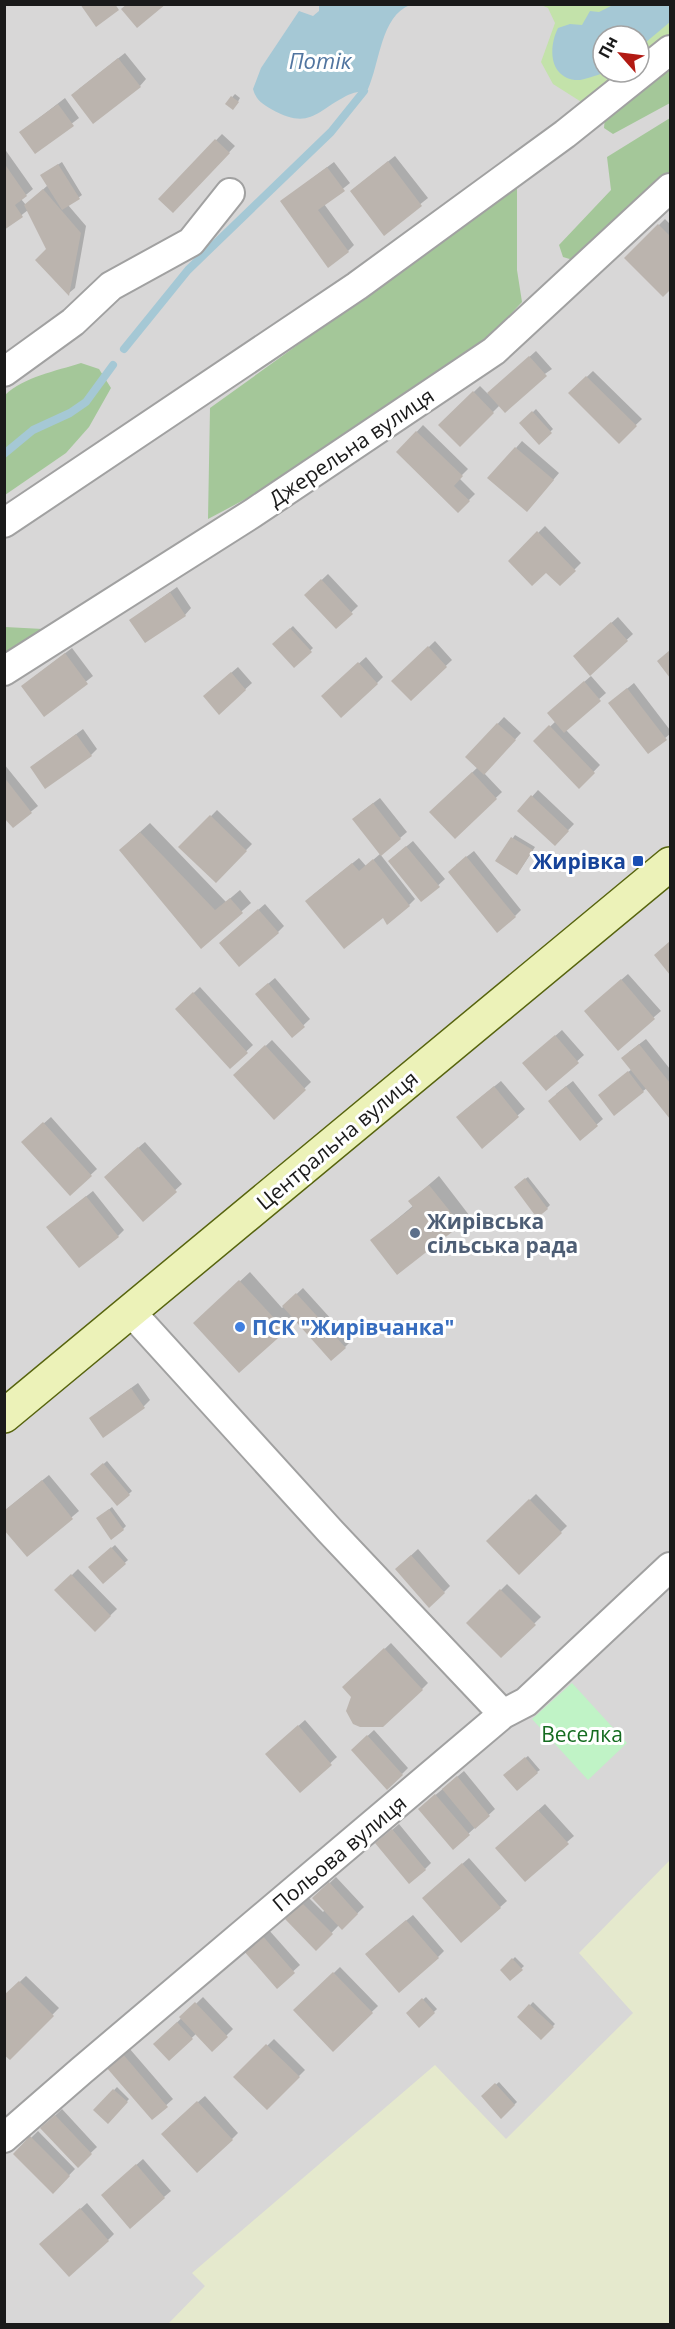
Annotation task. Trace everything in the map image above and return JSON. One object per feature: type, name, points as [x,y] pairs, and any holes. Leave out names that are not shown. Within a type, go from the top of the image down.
[{"type":"street","points":[[4,523],[357,286],[565,134],[670,50]]},
{"type":"street","name":"Джерельна вулиця","points":[[4,671],[253,513],[494,351],[670,188]]},
{"type":"street","points":[[4,372],[73,322],[111,286],[191,242],[230,194]]},
{"type":"street","name":"Центральна вулиця","points":[[4,1416],[670,864]]},
{"type":"street","points":[[131,1312],[330,1531],[503,1714]]},
{"type":"street","name":"Польова вулиця","points":[[4,2139],[81,2071],[503,1714],[526,1702],[670,1567]]},
{"type":"shaded area","name":"Жирівка","points":[[5,5],[670,5],[670,2048],[364,2324],[5,2324]]},
{"type":"green space","points":[[541,5],[670,5],[670,35],[651,50],[651,24],[591,24],[591,84],[608,84],[583,103],[553,84],[541,62],[555,23],[548,8]]},
{"type":"green space","points":[[670,62],[670,103],[613,134],[604,128],[605,116],[644,84],[651,84],[651,78]]},
{"type":"green space","points":[[670,118],[670,180],[573,260],[563,257],[559,245],[611,190],[607,157]]},
{"type":"green space","points":[[517,187],[517,270],[522,302],[494,332],[293,474],[208,519],[210,408]]},
{"type":"green space","points":[[81,363],[99,369],[111,388],[89,427],[66,453],[5,495],[5,395],[31,379]]},
{"type":"green space","points":[[5,627],[43,629],[5,654]]},
{"type":"green space","name":"Веселка","points":[[572,1683],[627,1743],[588,1780],[532,1719]]},
{"type":"green space","points":[[670,1860],[670,2324],[168,2324],[205,2286],[192,2273],[435,2065],[506,2139],[633,2013],[579,1953]]},
{"type":"water","name":"Потік","points":[[319,5],[410,5],[400,11],[387,29],[368,89],[349,95],[311,117],[294,118],[265,105],[258,99],[253,89],[261,68],[299,11],[313,16],[319,11]]},
{"type":"water","points":[[613,5],[670,5],[670,22],[651,38],[651,24],[591,24],[591,77],[575,80],[566,77],[555,67],[553,59],[553,43],[558,28],[570,24],[582,25],[590,11],[599,12]]},
{"type":"building","points":[[80,4],[115,4],[119,10],[96,27]]},
{"type":"building","points":[[127,4],[166,4],[137,28],[121,9]]},
{"type":"building","points":[[118,58],[141,87],[93,124],[71,95]]},
{"type":"building","points":[[231,96],[239,102],[233,110],[225,104]]},
{"type":"building","points":[[58,104],[74,126],[35,154],[19,132]]},
{"type":"building","points":[[215,139],[230,153],[173,213],[158,199]]},
{"type":"building","points":[[388,161],[422,206],[384,236],[350,191]]},
{"type":"building","points":[[4,163],[27,196],[15,205],[23,217],[4,230]]},
{"type":"building","points":[[58,164],[80,199],[62,210],[40,175]]},
{"type":"building","points":[[327,167],[345,191],[318,210],[349,252],[328,268],[280,201]]},
{"type":"building","points":[[43,189],[81,233],[69,296],[35,260],[46,249],[24,205]]},
{"type":"building","points":[[658,224],[670,236],[670,290],[663,297],[624,258]]},
{"type":"building","points":[[529,356],[547,376],[505,413],[487,393]]},
{"type":"building","points":[[586,376],[637,426],[619,444],[568,393]]},
{"type":"building","points":[[473,391],[494,413],[460,447],[438,425]]},
{"type":"building","points":[[532,411],[552,433],[539,445],[519,423]]},
{"type":"building","points":[[416,431],[463,476],[454,486],[470,501],[458,513],[396,452]]},
{"type":"building","points":[[515,447],[554,480],[527,512],[487,478]]},
{"type":"building","points":[[537,531],[576,571],[560,586],[546,573],[532,586],[508,561]]},
{"type":"building","points":[[321,579],[353,614],[336,629],[304,595]]},
{"type":"building","points":[[170,592],[186,616],[145,643],[129,620]]},
{"type":"building","points":[[611,622],[628,641],[590,676],[573,656]]},
{"type":"building","points":[[290,628],[312,652],[294,668],[272,644]]},
{"type":"building","points":[[428,646],[447,667],[411,701],[391,681]]},
{"type":"building","points":[[670,650],[670,678],[657,661]]},
{"type":"building","points":[[65,653],[88,684],[44,717],[21,686]]},
{"type":"building","points":[[358,662],[378,684],[341,718],[321,696]]},
{"type":"building","points":[[231,672],[246,690],[219,715],[203,696]]},
{"type":"building","points":[[584,681],[601,701],[564,733],[547,713]]},
{"type":"building","points":[[627,688],[667,740],[648,754],[608,703]]},
{"type":"building","points":[[497,723],[516,740],[484,775],[465,757]]},
{"type":"building","points":[[549,725],[595,773],[579,789],[533,741]]},
{"type":"building","points":[[76,734],[92,756],[45,789],[30,767]]},
{"type":"building","points":[[472,772],[497,799],[455,839],[429,812]]},
{"type":"building","points":[[4,777],[32,813],[13,828],[4,818]]},
{"type":"building","points":[[531,795],[569,831],[555,846],[517,811]]},
{"type":"building","points":[[373,803],[401,839],[381,856],[352,819]]},
{"type":"building","points":[[210,815],[247,851],[216,883],[178,847]]},
{"type":"building","points":[[140,832],[215,910],[230,898],[243,913],[201,949],[119,850]]},
{"type":"building","points":[[511,837],[533,850],[517,875],[495,861]]},
{"type":"building","points":[[406,846],[440,887],[421,902],[388,861]]},
{"type":"building","points":[[466,856],[516,917],[497,933],[448,872]]},
{"type":"building","points":[[373,859],[410,906],[387,925],[383,918],[344,949],[305,901],[352,863],[359,871]]},
{"type":"building","points":[[258,909],[279,933],[239,967],[219,943]]},
{"type":"building","points":[[670,941],[670,975],[654,955]]},
{"type":"building","points":[[621,979],[655,1019],[618,1051],[584,1011]]},
{"type":"building","points":[[268,983],[305,1027],[292,1038],[255,994]]},
{"type":"building","points":[[193,992],[248,1053],[230,1069],[175,1009]]},
{"type":"building","points":[[555,1035],[579,1063],[546,1091],[522,1063]]},
{"type":"building","points":[[639,1044],[670,1083],[670,1119],[621,1058]]},
{"type":"building","points":[[265,1045],[306,1090],[274,1120],[233,1075]]},
{"type":"building","points":[[628,1071],[644,1092],[614,1116],[598,1095]]},
{"type":"building","points":[[494,1086],[519,1117],[482,1149],[456,1117]]},
{"type":"building","points":[[566,1086],[598,1126],[580,1141],[548,1101]]},
{"type":"building","points":[[43,1122],[92,1176],[70,1196],[21,1142]]},
{"type":"building","points":[[138,1147],[177,1192],[143,1222],[104,1177]]},
{"type":"building","points":[[525,1178],[548,1209],[537,1218],[514,1187]]},
{"type":"building","name":"Жирівська сільська рада","points":[[429,1185],[461,1225],[397,1275],[370,1240],[413,1207],[408,1201]]},
{"type":"building","points":[[86,1196],[119,1237],[79,1268],[46,1227]]},
{"type":"building","name":"ПСК \"Жирівчанка\"","points":[[239,1280],[286,1331],[239,1373],[193,1323]]},
{"type":"building","points":[[296,1293],[346,1348],[331,1361],[282,1306]]},
{"type":"building","points":[[131,1388],[145,1408],[103,1438],[89,1418]]},
{"type":"building","points":[[103,1463],[130,1495],[117,1506],[90,1474]]},
{"type":"building","points":[[42,1480],[73,1519],[27,1557],[4,1530],[4,1511]]},
{"type":"building","points":[[529,1499],[562,1533],[519,1575],[486,1541]]},
{"type":"building","points":[[109,1509],[124,1530],[111,1540],[96,1518]]},
{"type":"building","points":[[111,1547],[126,1564],[103,1584],[88,1567]]},
{"type":"building","points":[[411,1555],[445,1593],[429,1608],[395,1569]]},
{"type":"building","points":[[71,1574],[111,1616],[95,1632],[54,1590]]},
{"type":"building","points":[[500,1589],[536,1625],[501,1658],[466,1623]]},
{"type":"building","points":[[384,1648],[423,1690],[383,1727],[360,1727],[353,1724],[346,1711],[351,1697],[342,1687]]},
{"type":"building","points":[[298,1725],[332,1765],[300,1793],[265,1754]]},
{"type":"building","points":[[367,1735],[403,1775],[387,1790],[351,1750]]},
{"type":"building","points":[[525,1757],[538,1773],[517,1791],[503,1775]]},
{"type":"building","points":[[457,1776],[490,1816],[475,1829],[442,1789]]},
{"type":"building","points":[[435,1794],[470,1835],[453,1850],[418,1809]]},
{"type":"building","points":[[538,1810],[569,1844],[525,1882],[495,1848]]},
{"type":"building","points":[[392,1829],[426,1870],[409,1884],[375,1843]]},
{"type":"building","points":[[462,1863],[501,1908],[461,1943],[422,1898]]},
{"type":"building","points":[[329,1882],[358,1914],[342,1930],[312,1898]]},
{"type":"building","points":[[302,1903],[333,1934],[316,1951],[285,1919]]},
{"type":"building","points":[[406,1920],[439,1958],[399,1993],[365,1954]]},
{"type":"building","points":[[261,1934],[295,1973],[277,1989],[243,1950]]},
{"type":"building","points":[[512,1958],[523,1970],[510,1981],[500,1970]]},
{"type":"building","points":[[333,1972],[373,2013],[333,2052],[293,2010]]},
{"type":"building","points":[[19,1981],[54,2016],[10,2060],[4,2055],[4,1995]]},
{"type":"building","points":[[422,1998],[435,2013],[419,2028],[406,2013]]},
{"type":"building","points":[[195,2002],[228,2037],[212,2052],[179,2017]]},
{"type":"building","points":[[529,2004],[554,2027],[541,2040],[517,2017]]},
{"type":"building","points":[[177,2022],[193,2039],[169,2061],[153,2044]]},
{"type":"building","points":[[266,2044],[300,2077],[267,2110],[233,2077]]},
{"type":"building","points":[[122,2053],[168,2107],[152,2120],[106,2067]]},
{"type":"building","points":[[495,2083],[515,2105],[501,2119],[481,2096]]},
{"type":"building","points":[[113,2089],[128,2102],[108,2124],[93,2110]]},
{"type":"building","points":[[197,2101],[233,2140],[197,2173],[161,2134]]},
{"type":"building","points":[[55,2115],[92,2154],[78,2168],[40,2128]]},
{"type":"building","points":[[30,2136],[70,2176],[53,2194],[13,2154]]},
{"type":"building","points":[[136,2164],[165,2198],[130,2229],[101,2195]]},
{"type":"building","points":[[80,2208],[109,2241],[69,2277],[39,2244]]},
{"type":"waterway","points":[[124,349],[188,270],[331,132],[364,91]]},
{"type":"waterway","points":[[4,454],[33,430],[70,413],[86,402],[113,365]]},
{"type":"place","name":"Жирівка","points":[[638,861]]},
{"type":"place","name":"Жирівська сільська рада","points":[[415,1233]]},
{"type":"place","name":"ПСК \"Жирівчанка\"","points":[[240,1327]]}]
